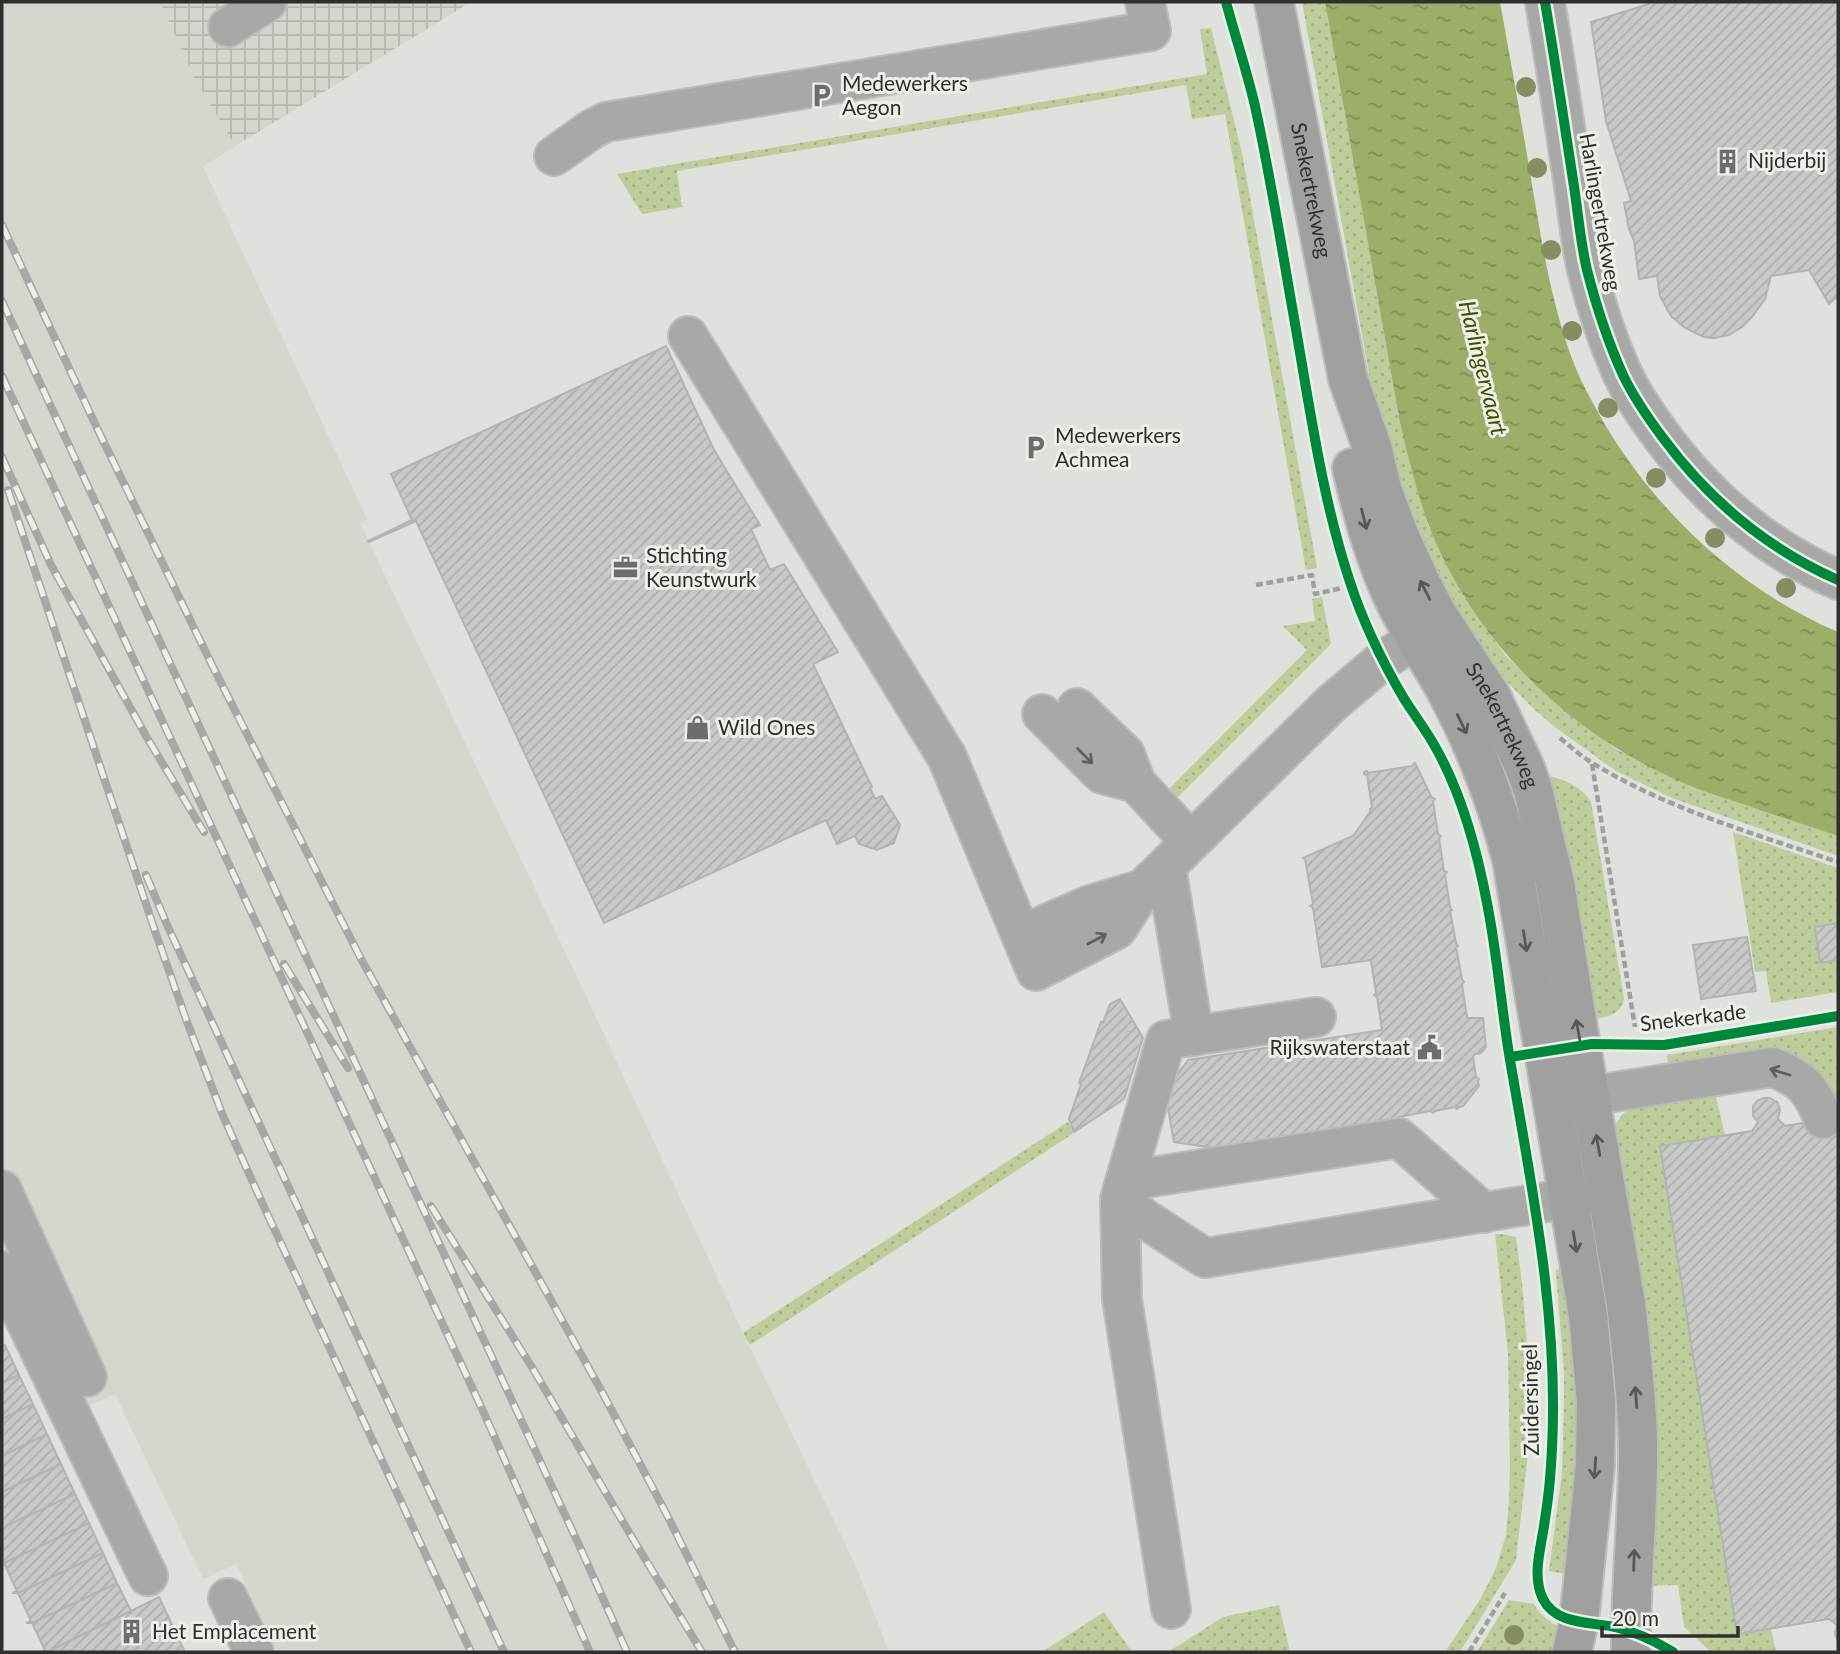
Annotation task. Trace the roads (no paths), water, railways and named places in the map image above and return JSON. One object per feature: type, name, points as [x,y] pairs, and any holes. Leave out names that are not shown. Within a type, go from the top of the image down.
[{"type":"main road","name":"Snekertrekweg","points":[[1274,2],[1348,379],[1348,449],[1366,526],[1391,593],[1429,631],[1449,696],[1490,784],[1512,860],[1537,1018],[1571,1099]]},
{"type":"main road","points":[[1571,1099],[1606,1192],[1626,1304],[1638,1446],[1631,1652]]},
{"type":"main road","points":[[1571,1099],[1568,1199],[1588,1315],[1596,1401],[1595,1466],[1579,1621],[1572,1652]]},
{"type":"street","points":[[228,27],[267,2]]},
{"type":"street","points":[[554,156],[606,122],[1150,30],[1145,2]]},
{"type":"street","name":"Harlingertrekweg","points":[[1545,2],[1587,268],[1603,324],[1624,376],[1646,415],[1674,454],[1719,502],[1772,544],[1815,570],[1838,580]]},
{"type":"street","points":[[688,336],[947,757],[1036,971],[1117,929],[1166,866],[1332,703],[1383,660],[1429,631]]},
{"type":"street","points":[[1060,711],[1102,774],[1136,783],[1166,866],[1194,1036]]},
{"type":"street","points":[[1021,935],[1090,905],[1166,866]]},
{"type":"street","points":[[1171,1609],[1122,1299],[1123,1190],[1166,1040],[1316,1017]]},
{"type":"street","points":[[1571,1099],[1773,1067],[1791,1074],[1806,1086],[1817,1102],[1823,1119]]},
{"type":"street","points":[[1123,1190],[1399,1138],[1484,1213]]},
{"type":"street","points":[[2,1190],[87,1377]]},
{"type":"street","points":[[1123,1190],[1142,1217],[1205,1258],[1606,1192]]},
{"type":"street","points":[[2,1271],[148,1576]]},
{"type":"street","points":[[228,1598],[254,1652]]},
{"type":"water","name":"Harlingervaart","points":[[1325,2],[1500,2],[1539,228],[1553,293],[1571,356],[1590,398],[1626,456],[1650,488],[1704,546],[1768,594],[1802,615],[1838,632],[1838,836],[1686,784],[1632,757],[1598,736],[1535,685],[1508,656],[1460,590],[1428,522],[1400,423]]},
{"type":"railway","points":[[2,225],[212,665],[360,957],[602,1392],[735,1652]]},
{"type":"railway","points":[[2,301],[627,1652]]},
{"type":"railway","points":[[2,376],[483,1411],[590,1652]]},
{"type":"railway","points":[[2,457],[51,565],[146,736],[204,832]]},
{"type":"railway","points":[[8,490],[155,931],[223,1116],[471,1652]]},
{"type":"railway","points":[[146,875],[504,1652]]},
{"type":"railway","points":[[284,964],[348,1068]]},
{"type":"railway","points":[[431,1206],[533,1369],[702,1652]]},
{"type":"place","name":"Medewerkers Aegon","points":[[822,96]]},
{"type":"place","name":"Nijderbij","points":[[1728,161]]},
{"type":"place","name":"Medewerkers Achmea","points":[[1035,448]]},
{"type":"place","name":"Stichting Keunstwurk","points":[[626,568]]},
{"type":"place","name":"Wild Ones","points":[[698,728]]},
{"type":"place","name":"Rijkswaterstaat","points":[[1430,1048]]},
{"type":"place","name":"Het Emplacement","points":[[132,1632]]}]
